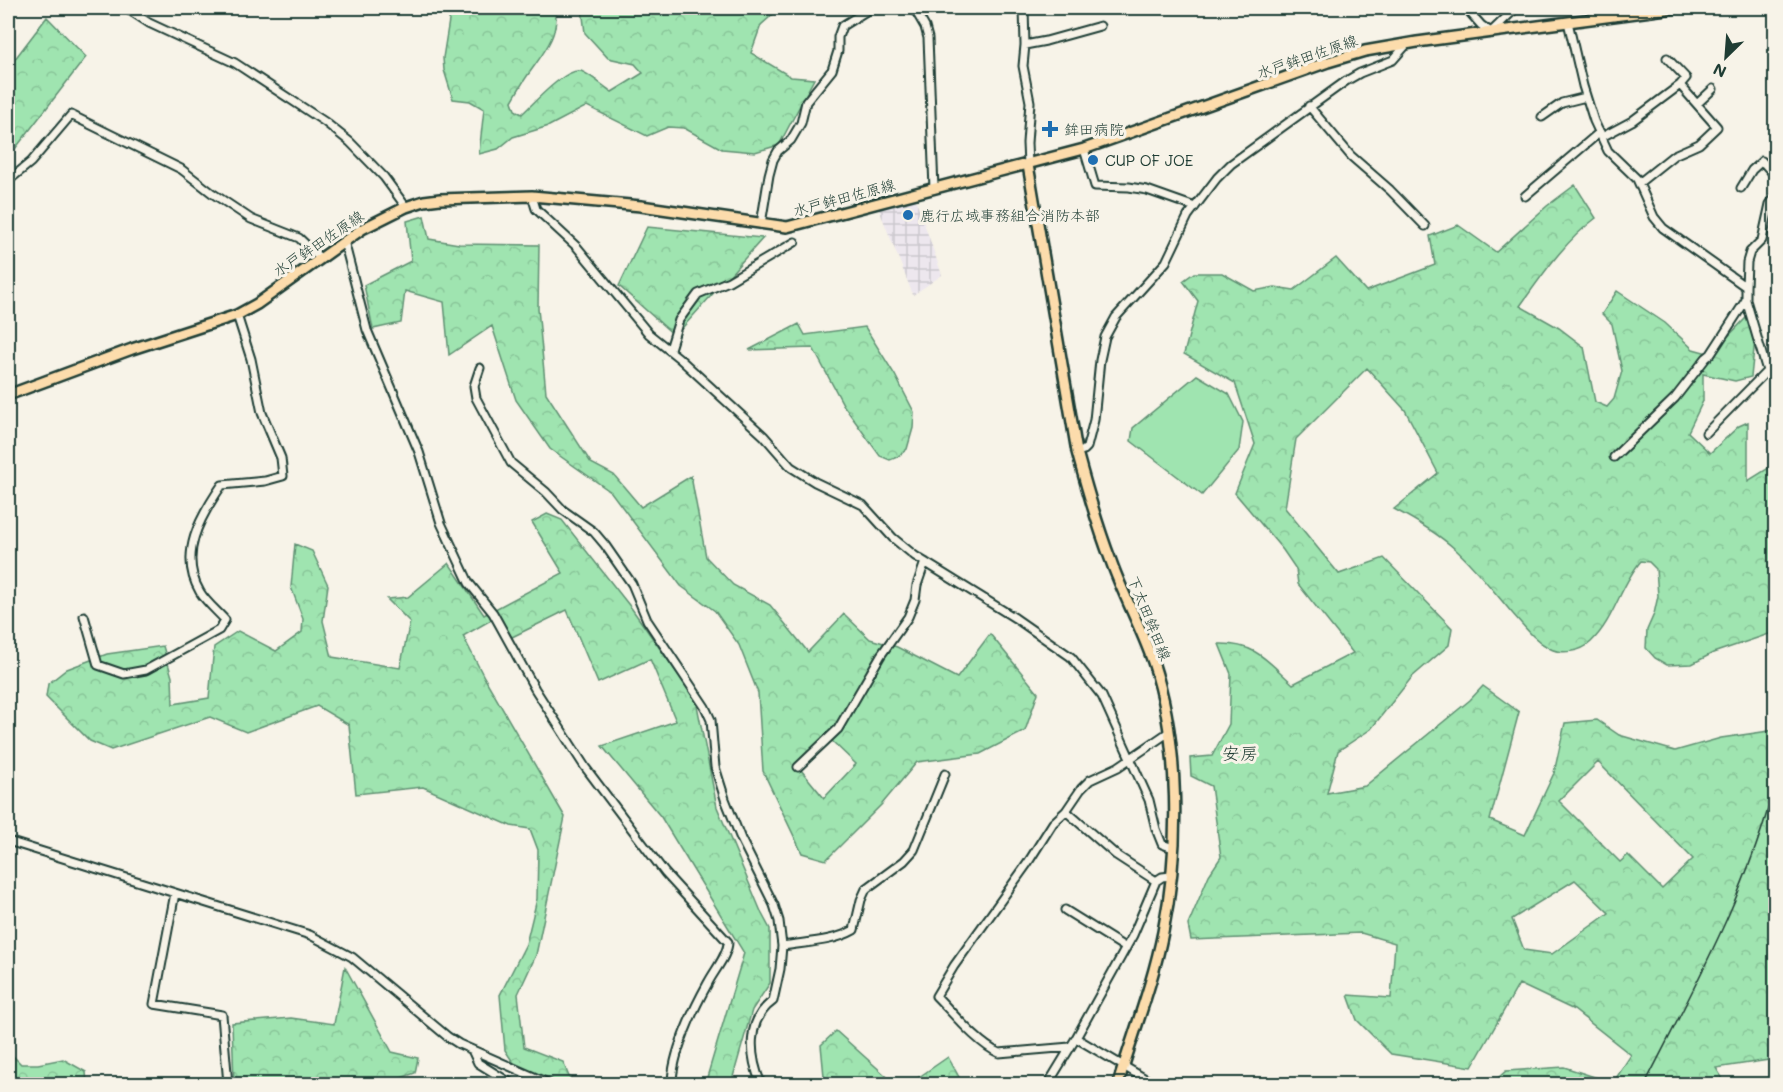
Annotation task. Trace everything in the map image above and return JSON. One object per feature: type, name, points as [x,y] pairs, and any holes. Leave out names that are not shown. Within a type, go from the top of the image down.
[{"type":"main road","name":"水戸鉾田佐原線","points":[[8,395],[132,349],[237,315],[258,304],[362,229],[406,207],[440,199],[532,196],[641,206],[777,227],[797,225],[1084,149],[1365,51],[1674,8]]},
{"type":"main road","name":"下太田鉾田線","points":[[1028,165],[1077,452],[1111,562],[1153,662],[1174,765],[1171,876],[1158,952],[1118,1084]]},
{"type":"street","points":[[126,8],[149,22],[235,63],[325,122],[350,142],[384,177],[406,207]]},
{"type":"street","points":[[761,224],[773,160],[778,151],[791,140],[801,123],[806,102],[832,70],[842,26],[871,8]]},
{"type":"street","points":[[914,8],[926,27],[928,38],[934,189]]},
{"type":"street","points":[[1024,8],[1023,66],[1030,102],[1028,165]]},
{"type":"street","points":[[1466,8],[1481,25],[1491,32],[1516,8]]},
{"type":"street","points":[[1568,22],[1586,98],[1608,151],[1639,183],[1654,217],[1663,228],[1746,287]]},
{"type":"street","points":[[1025,45],[1100,26]]},
{"type":"street","points":[[1077,452],[1087,447],[1094,420],[1100,360],[1105,337],[1116,317],[1166,262],[1181,226],[1217,178],[1231,164],[1309,106],[1360,73],[1397,57],[1407,44]]},
{"type":"street","points":[[1525,196],[1601,134],[1632,121],[1680,85],[1686,78],[1667,58]]},
{"type":"street","points":[[1639,183],[1674,155],[1699,144],[1717,127],[1680,85]]},
{"type":"street","points":[[1697,104],[1713,89]]},
{"type":"street","points":[[1542,117],[1563,103],[1586,98]]},
{"type":"street","points":[[1309,106],[1351,156],[1390,190],[1425,226]]},
{"type":"street","points":[[8,181],[31,162],[71,115],[181,169],[251,219],[299,238],[320,258]]},
{"type":"street","points":[[1084,149],[1095,186],[1147,190],[1195,207]]},
{"type":"street","points":[[1741,188],[1752,170],[1762,161],[1776,177]]},
{"type":"street","points":[[532,196],[536,209],[577,248],[649,334],[670,349],[764,436],[795,470],[863,505],[898,543],[1071,657],[1101,696],[1149,800],[1162,844],[1173,848]]},
{"type":"street","points":[[1706,433],[1767,371],[1746,300],[1747,262],[1750,252],[1762,240],[1770,204],[1776,196]]},
{"type":"street","points":[[344,241],[368,330],[419,452],[441,523],[469,583],[494,613],[535,689],[585,767],[665,873],[728,942],[727,949],[706,986],[685,1034],[674,1068],[672,1084]]},
{"type":"street","points":[[670,349],[679,320],[699,294],[729,281],[795,242]]},
{"type":"street","points":[[1614,457],[1675,398],[1711,354],[1746,300]]},
{"type":"street","points":[[84,615],[98,665],[124,674],[146,670],[219,630],[225,620],[201,594],[191,574],[190,550],[204,513],[222,485],[265,481],[283,476],[281,458],[262,413],[251,359],[237,315]]},
{"type":"street","points":[[480,368],[474,386],[476,398],[511,463],[546,492],[563,510],[594,532],[605,545],[632,584],[647,620],[705,706],[711,720],[715,767],[725,799],[753,866],[774,905],[779,921],[782,946],[773,1001],[767,1005],[752,1029],[755,1068],[761,1084]]},
{"type":"street","points":[[798,766],[838,729],[881,655],[908,617],[925,562]]},
{"type":"street","points":[[1070,1047],[999,1053],[969,1029],[936,996],[954,966],[1027,864],[1053,823],[1066,811],[1081,789],[1090,780],[1118,767],[1169,732]]},
{"type":"street","points":[[782,946],[829,939],[855,930],[861,900],[866,889],[904,861],[914,850],[945,774]]},
{"type":"street","points":[[1066,811],[1116,855],[1156,881]]},
{"type":"street","points":[[8,840],[310,935],[352,957],[448,1038],[550,1084]]},
{"type":"street","points":[[1048,1084],[1126,948],[1156,881],[1162,877],[1171,876]]},
{"type":"street","points":[[175,893],[154,1004],[222,1015],[228,1084]]},
{"type":"street","points":[[1065,910],[1126,948]]},
{"type":"street","points":[[1076,1038],[1154,1084]]},
{"type":"street","points":[[472,1050],[478,1063],[513,1084]]},
{"type":"street","points":[[1767,1084],[1776,1078]]},
{"type":"shaded area","points":[[915,197],[942,275],[913,295],[878,207]]},
{"type":"green space","points":[[451,8],[555,8],[555,26],[550,42],[512,101],[515,110],[522,114],[559,80],[575,71],[585,73],[612,92],[643,73],[635,64],[608,58],[585,33],[582,8],[780,8],[761,25],[751,53],[791,77],[814,79],[779,145],[755,152],[722,149],[684,128],[668,127],[647,136],[587,106],[549,126],[513,137],[498,149],[479,154],[484,109],[470,101],[453,99],[444,70],[443,58]]},
{"type":"green space","points":[[47,17],[86,57],[8,158],[8,68]]},
{"type":"green space","points":[[8,158],[15,167],[8,173]]},
{"type":"green space","points":[[1575,185],[1596,218],[1564,248],[1520,306],[1559,328],[1584,347],[1595,402],[1607,407],[1614,399],[1622,371],[1612,324],[1602,314],[1617,291],[1665,323],[1693,349],[1711,354],[1747,317],[1755,339],[1751,377],[1735,381],[1703,374],[1703,401],[1688,432],[1710,453],[1739,426],[1748,422],[1748,481],[1775,464],[1775,632],[1713,653],[1692,664],[1667,665],[1655,658],[1646,648],[1647,630],[1658,596],[1656,569],[1649,562],[1641,561],[1606,623],[1591,642],[1582,648],[1565,652],[1544,645],[1455,549],[1426,527],[1394,509],[1438,473],[1405,410],[1367,368],[1296,439],[1285,508],[1339,574],[1384,558],[1452,628],[1449,645],[1412,677],[1371,729],[1338,751],[1327,793],[1365,786],[1470,700],[1483,686],[1519,712],[1490,820],[1525,835],[1554,773],[1565,723],[1597,720],[1619,735],[1675,751],[1721,738],[1769,731],[1775,727],[1775,1059],[1716,1068],[1726,1084],[1491,1084],[1506,1071],[1564,1067],[1613,1083],[1631,1055],[1574,1010],[1519,984],[1472,1067],[1391,1054],[1357,1020],[1348,995],[1391,998],[1395,943],[1361,933],[1191,940],[1188,925],[1209,875],[1221,857],[1211,786],[1191,776],[1190,758],[1212,756],[1229,724],[1231,674],[1219,644],[1232,644],[1252,650],[1293,684],[1353,653],[1298,584],[1296,569],[1283,550],[1235,493],[1255,444],[1235,383],[1184,354],[1198,301],[1183,281],[1194,273],[1222,273],[1254,291],[1275,287],[1294,290],[1336,258],[1366,291],[1435,265],[1430,236],[1458,225],[1496,252],[1547,206]],"holes":[[[1598,762],[1693,859],[1662,889],[1628,855],[1620,862],[1559,801]],[[1575,880],[1609,913],[1552,954],[1524,950],[1512,919]]]},
{"type":"green space","points":[[424,216],[429,239],[459,244],[539,245],[538,308],[546,393],[591,463],[614,475],[641,507],[691,476],[706,557],[733,585],[770,605],[808,652],[844,614],[870,639],[897,647],[957,678],[990,634],[1038,693],[1025,731],[980,754],[917,762],[882,804],[826,860],[802,853],[763,771],[758,693],[739,645],[715,611],[681,586],[611,492],[550,449],[516,400],[492,326],[449,355],[444,302],[405,291],[401,323],[373,329],[364,285],[411,261],[407,221]],"holes":[[[832,741],[856,764],[824,798],[801,770]]]},
{"type":"green space","points":[[647,227],[763,238],[675,336],[619,286]]},
{"type":"green space","points":[[799,324],[805,335],[865,327],[895,375],[914,412],[913,428],[907,449],[897,457],[890,460],[880,456],[844,406],[813,348],[749,350]]},
{"type":"green space","points":[[1197,375],[1229,394],[1243,422],[1239,450],[1202,495],[1131,441],[1133,428]]},
{"type":"green space","points":[[547,514],[562,520],[632,609],[696,700],[717,807],[770,929],[770,983],[752,1010],[731,1084],[705,1084],[744,953],[661,817],[602,746],[676,721],[650,659],[598,683],[567,610],[512,637],[491,620],[463,636],[484,677],[565,817],[536,955],[518,994],[524,1047],[563,1062],[572,1084],[527,1084],[505,1050],[500,995],[526,944],[537,899],[538,850],[530,829],[511,826],[423,787],[356,794],[349,725],[317,706],[246,732],[210,717],[111,750],[90,741],[46,697],[48,684],[67,669],[107,654],[163,646],[172,677],[173,704],[209,698],[214,647],[238,631],[276,651],[302,632],[303,619],[291,587],[295,544],[312,551],[328,585],[323,621],[332,657],[400,668],[410,622],[387,599],[408,597],[449,563],[484,615],[563,573],[532,522]]},
{"type":"green space","points":[[345,967],[392,1052],[418,1058],[415,1073],[384,1084],[234,1084],[232,1023],[291,1018],[334,1024]]},
{"type":"green space","points":[[836,1031],[895,1084],[829,1084],[824,1076],[821,1045]]},
{"type":"green space","points":[[8,1051],[21,1064],[38,1064],[63,1059],[86,1072],[87,1084],[8,1084]]},
{"type":"green space","points":[[948,1057],[959,1077],[951,1084],[909,1084]]},
{"type":"railway","points":[[1645,1084],[1736,898],[1765,820],[1776,780]]},
{"type":"place","name":"鉾田病院","points":[[1050,129]]},
{"type":"place","name":"CUP OF JOE","points":[[1093,160]]},
{"type":"place","name":"鹿行広域事務組合消防本部","points":[[908,215]]},
{"type":"district","name":"安房","points":[[1240,753]]}]
